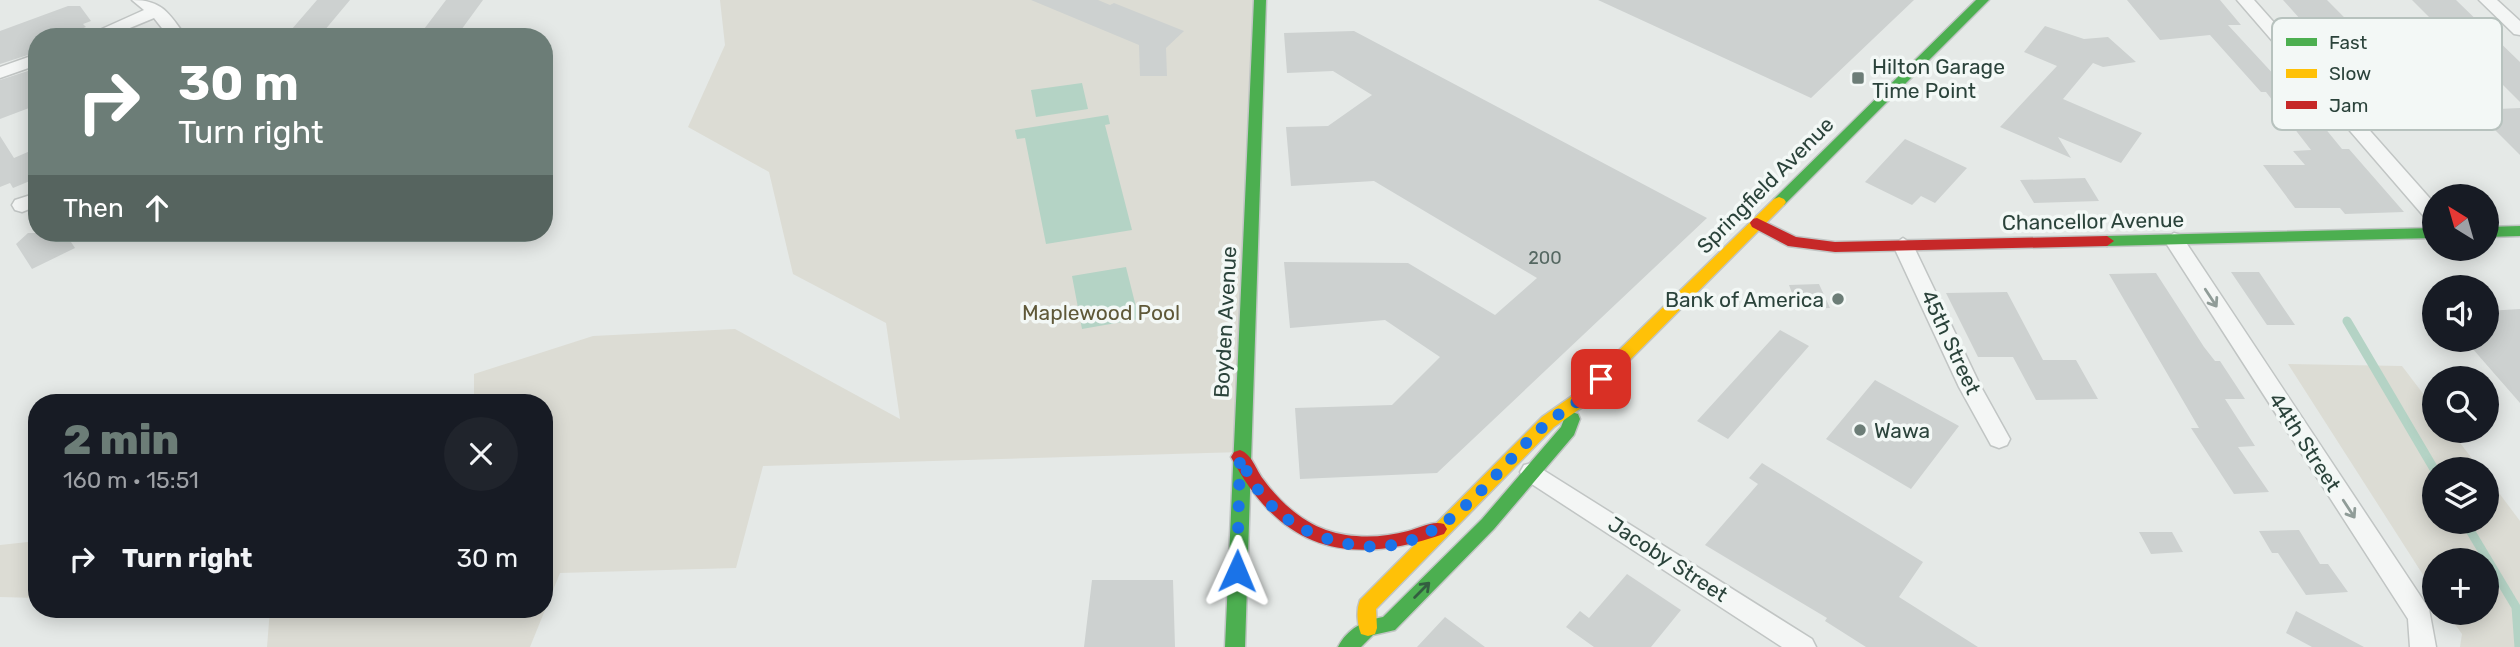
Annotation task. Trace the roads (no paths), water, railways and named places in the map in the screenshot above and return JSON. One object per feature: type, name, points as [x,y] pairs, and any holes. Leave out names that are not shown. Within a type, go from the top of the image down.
[{"type":"main road","name":"Boyden Avenue","points":[[1235,647],[1240,457],[1260,0]]},
{"type":"main road","name":"Springfield Avenue","points":[[1368,628],[1367,607],[1548,422],[1578,401],[1983,0]]},
{"type":"main road","name":"Chancellor Avenue","points":[[1757,223],[1794,242],[1835,247],[2422,233]]},
{"type":"main road","points":[[2499,232],[2520,232]]},
{"type":"main road","name":"Springfield Avenue","points":[[1348,647],[1368,628],[1388,624],[1488,524],[1568,430],[1578,401]]},
{"type":"main road","points":[[1240,457],[1250,480],[1265,501],[1286,519],[1311,533],[1339,543],[1369,548],[1418,539],[1464,509]]},
{"type":"street","points":[[140,0],[157,11],[171,28]]},
{"type":"street","points":[[2245,0],[2272,31]]},
{"type":"street","points":[[2487,0],[2520,30]]},
{"type":"street","points":[[114,28],[157,11]]},
{"type":"street","points":[[0,73],[28,62]]},
{"type":"street","points":[[2359,130],[2422,201]]},
{"type":"street","name":"44th Street","points":[[2174,240],[2420,617],[2423,647]]},
{"type":"street","name":"45th Street","points":[[1903,245],[1970,387],[1999,439]]},
{"type":"street","name":"Jacoby Street","points":[[1532,472],[1803,647]]},
{"type":"waterway","points":[[2347,321],[2427,457]]},
{"type":"waterway","points":[[2472,534],[2516,607],[2519,647]]},
{"type":"place","name":"Hilton Garage Time Point","points":[[1858,78]]},
{"type":"place","name":"Bank of America","points":[[1838,299]]},
{"type":"place","name":"Wawa","points":[[1860,430]]},
{"type":"park label","name":"Maplewood Pool","points":[[1101,312]]}]
